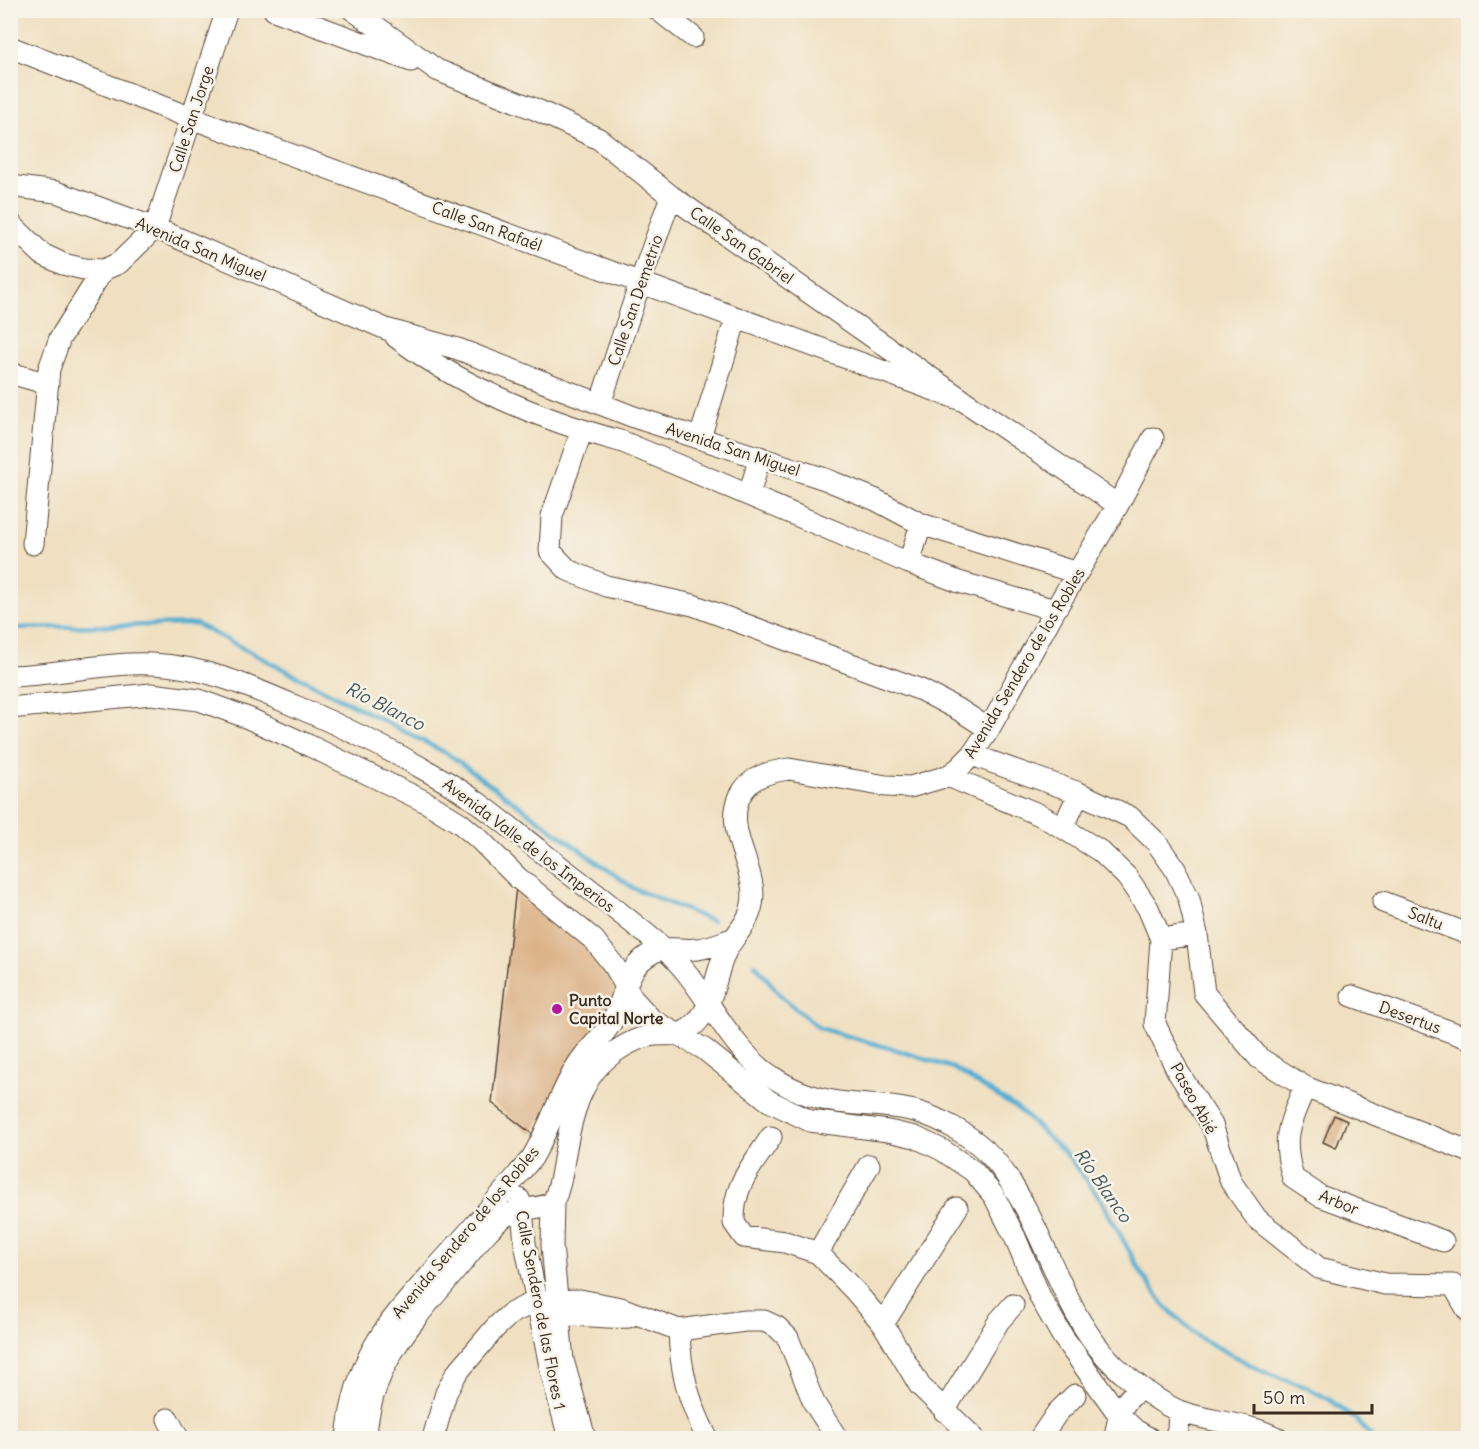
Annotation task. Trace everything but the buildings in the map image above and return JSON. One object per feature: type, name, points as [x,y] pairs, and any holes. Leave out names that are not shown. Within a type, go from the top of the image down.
[{"type":"street","name":"Calle San Jorge","points":[[155,228],[227,10]]},
{"type":"street","points":[[274,10],[437,70]]},
{"type":"street","name":"Calle San Gabriel","points":[[353,10],[437,70],[537,110],[599,139],[671,196],[964,401],[1118,505]]},
{"type":"street","points":[[658,10],[693,37]]},
{"type":"street","name":"Calle San Rafaél","points":[[10,47],[191,118],[964,401]]},
{"type":"street","name":"Avenida San Miguel","points":[[10,186],[56,192],[155,228],[386,329],[458,349],[634,417],[825,479],[866,495],[921,524],[1077,573]]},
{"type":"street","name":"Calle San Demetrio","points":[[600,404],[671,196]]},
{"type":"street","points":[[10,223],[42,254],[63,264],[84,269],[103,270],[119,263],[155,228]]},
{"type":"street","points":[[33,544],[49,369],[60,338],[103,270]]},
{"type":"street","points":[[700,438],[736,318]]},
{"type":"street","name":"Avenida San Miguel","points":[[386,329],[424,358],[468,384],[582,430],[623,442],[958,582],[1055,610]]},
{"type":"street","points":[[10,372],[48,384]]},
{"type":"street","points":[[519,405],[528,377]]},
{"type":"street","points":[[623,442],[634,417]]},
{"type":"street","points":[[582,430],[552,516],[550,551],[568,570],[606,586],[693,605],[921,690],[989,729]]},
{"type":"street","name":"Avenida Sendero de los Robles","points":[[366,1438],[371,1401],[376,1384],[392,1351],[405,1331],[490,1231],[509,1214],[541,1208],[553,1202],[562,1174],[577,1104],[584,1086],[596,1070],[614,1052],[633,1042],[650,1036],[680,1035],[698,1021],[709,1002],[718,969],[732,939],[747,919],[752,900],[753,888],[735,823],[735,810],[741,794],[749,783],[757,776],[789,769],[886,786],[910,787],[948,776],[972,754],[989,729],[1154,438]]},
{"type":"street","points":[[749,495],[760,458]]},
{"type":"street","points":[[909,563],[921,524]]},
{"type":"street","name":"Avenida Valle de los Imperios","points":[[16,676],[92,667],[152,664],[207,672],[260,691],[319,716],[438,777],[479,804],[663,947]]},
{"type":"street","points":[[16,676],[17,708]]},
{"type":"street","points":[[248,718],[260,691]]},
{"type":"street","name":"Avenida Valle de los Imperios","points":[[17,708],[151,694],[199,699],[248,718],[386,782],[426,802],[460,823],[519,878],[594,940],[625,984]]},
{"type":"street","points":[[972,754],[1044,779],[1130,817],[1156,842],[1175,869],[1188,899],[1197,934],[1204,993],[1259,1058],[1305,1087],[1468,1151]]},
{"type":"street","name":"Paseo Abié","points":[[948,776],[1040,815],[1100,851],[1127,877],[1149,908],[1161,939],[1155,1024],[1178,1072],[1212,1125],[1231,1182],[1257,1219],[1319,1268],[1385,1284],[1461,1282],[1468,1311]]},
{"type":"street","points":[[1063,828],[1079,793]]},
{"type":"street","name":"Saltu","points":[[1383,902],[1468,934]]},
{"type":"street","points":[[1161,939],[1197,934]]},
{"type":"street","points":[[663,947],[698,949],[732,939]]},
{"type":"street","points":[[663,947],[688,973],[728,1034],[772,1077],[806,1095],[843,1103],[884,1106],[918,1112],[952,1127],[986,1150],[1012,1182],[1081,1325],[1107,1358],[1124,1375],[1179,1411],[1257,1430],[1277,1438]]},
{"type":"street","name":"Avenida Sendero de los Robles","points":[[347,1438],[356,1387],[364,1364],[377,1340],[394,1315],[532,1158],[579,1063],[611,1023],[631,972],[640,962],[663,947]]},
{"type":"street","points":[[625,984],[636,1004],[652,1020],[704,1049],[761,1095],[787,1111],[810,1121],[888,1131],[915,1137],[942,1150],[973,1171],[994,1196],[1041,1299],[1062,1338],[1119,1415],[1135,1430],[1149,1438]]},
{"type":"street","name":"Desertus","points":[[1352,996],[1468,1038]]},
{"type":"street","name":"Arbor","points":[[1305,1087],[1288,1127],[1286,1154],[1293,1178],[1320,1196],[1443,1241]]},
{"type":"street","points":[[771,1137],[735,1195],[734,1223],[744,1237],[785,1242],[818,1253],[884,1324],[920,1386],[974,1438]]},
{"type":"street","points":[[532,1158],[539,1158],[552,1164],[562,1174]]},
{"type":"street","points":[[818,1253],[869,1165]]},
{"type":"street","name":"Calle Sendero de las Flores 1","points":[[513,1181],[522,1210],[525,1243],[549,1308],[585,1438]]},
{"type":"street","name":"Calle Sendero de las Flores 1","points":[[553,1202],[549,1308],[550,1371],[569,1438]]},
{"type":"street","points":[[884,1324],[957,1208]]},
{"type":"street","points":[[490,1231],[508,1233],[525,1243],[552,1246]]},
{"type":"street","points":[[944,1411],[999,1321],[1012,1305]]},
{"type":"street","points":[[438,1434],[446,1393],[456,1374],[482,1342],[510,1314],[549,1308],[614,1318],[641,1317],[678,1330],[764,1321],[777,1327],[788,1338],[814,1403],[837,1438]]},
{"type":"street","points":[[678,1330],[680,1361],[694,1412],[707,1438]]},
{"type":"street","points":[[1115,1438],[1119,1415],[1130,1395],[1143,1389]]},
{"type":"street","points":[[1040,1438],[1057,1413],[1075,1395]]},
{"type":"street","points":[[1175,1438],[1179,1411]]},
{"type":"street","points":[[168,1419],[178,1438]]},
{"type":"waterway","name":"Río Blanco","points":[[10,628],[196,624],[448,754],[633,888],[712,921]]},
{"type":"waterway","name":"Río Blanco","points":[[755,964],[781,996],[819,1028],[953,1068],[1018,1109],[1068,1156],[1100,1198],[1142,1274],[1164,1305],[1198,1337],[1266,1373],[1306,1387],[1330,1400],[1355,1419],[1373,1438]]},
{"type":"place","name":"Punto Capital Norte","points":[[557,1009]]}]
